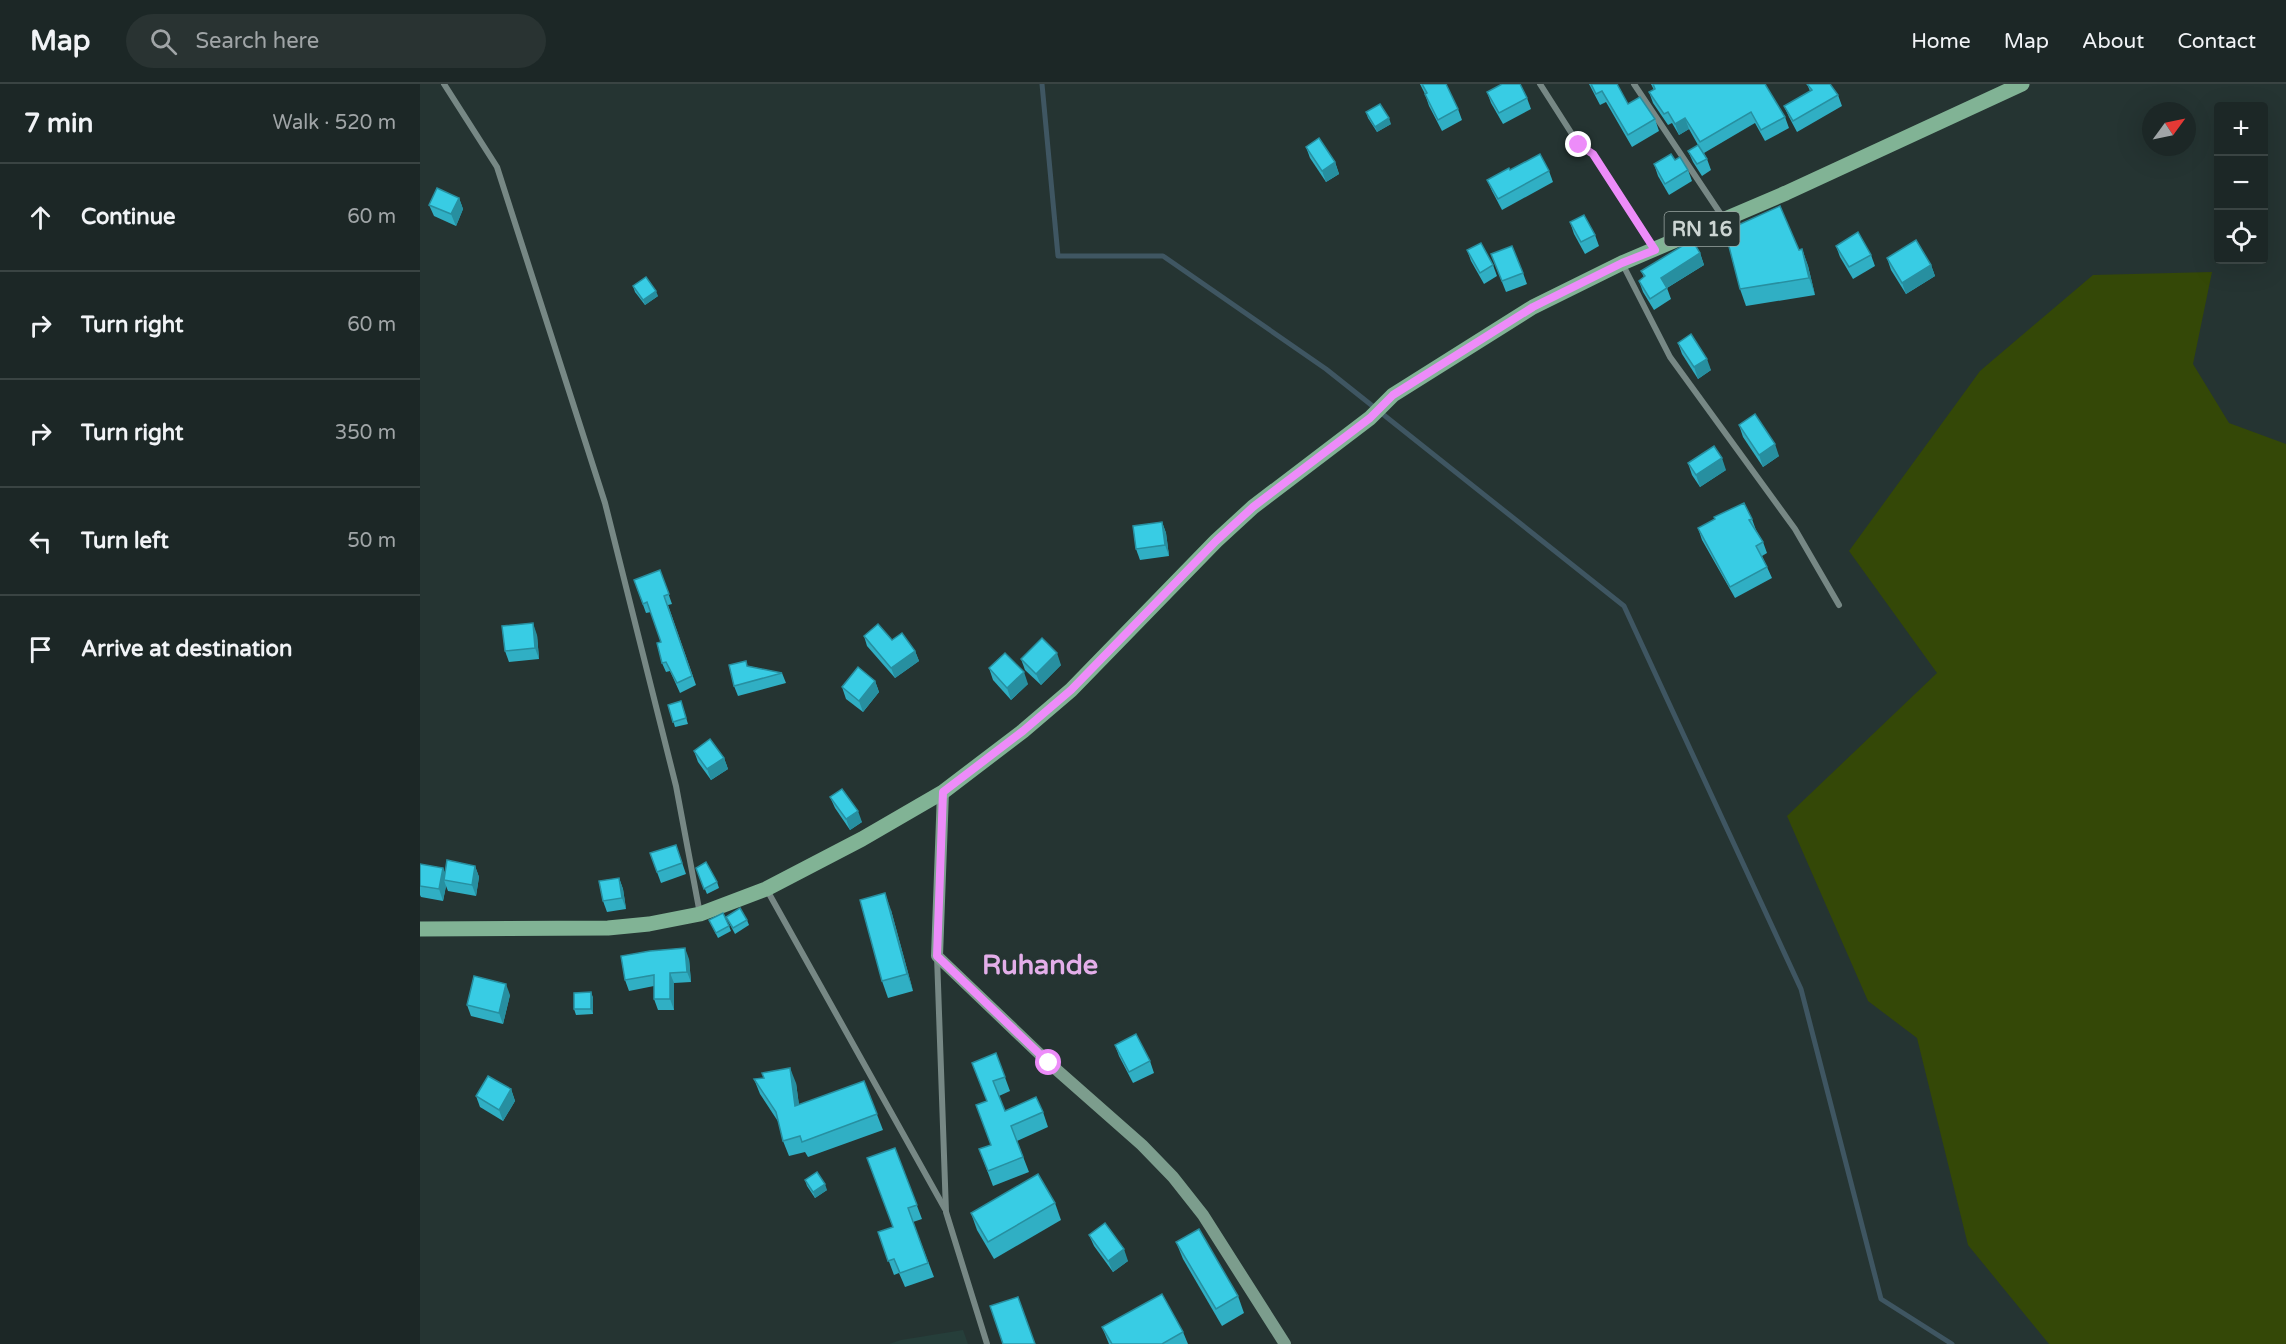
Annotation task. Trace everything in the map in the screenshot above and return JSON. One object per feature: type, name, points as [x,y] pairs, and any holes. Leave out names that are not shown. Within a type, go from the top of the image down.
[{"type":"main road","name":"RN 16","points":[[420,929],[608,928],[649,924],[700,914],[766,889],[862,839],[943,792],[1023,731],[1071,690],[1216,541],[1253,507],[1370,418],[1393,395],[1533,307],[1622,263],[1725,219],[2022,84]]},
{"type":"main road","points":[[943,792],[937,956],[1049,1063],[1142,1145],[1173,1177],[1203,1215],[1285,1344]]},
{"type":"street","points":[[444,84],[496,167],[606,503],[676,786],[700,914]]},
{"type":"street","points":[[1540,84],[1579,145],[1593,154],[1655,250]]},
{"type":"street","points":[[1634,84],[1725,219]]},
{"type":"street","points":[[1622,263],[1670,357],[1795,529],[1839,605]]},
{"type":"street","points":[[766,889],[946,1212],[987,1344]]},
{"type":"street","points":[[937,956],[946,1212]]},
{"type":"shaded area","points":[[963,1330],[968,1344],[889,1344],[901,1340]]},
{"type":"green space","points":[[2212,272],[2193,364],[2229,423],[2286,444],[2286,1344],[2049,1344],[1968,1245],[1917,1038],[1868,1001],[1787,816],[1937,673],[1849,551],[1980,371],[2093,275]]},
{"type":"building","points":[[1422,84],[1446,84],[1458,109],[1438,120]]},
{"type":"building","points":[[1502,84],[1520,84],[1527,98],[1499,113],[1487,92]]},
{"type":"building","points":[[1591,84],[1617,84],[1628,104],[1640,97],[1655,119],[1628,135],[1602,91],[1596,94]]},
{"type":"building","points":[[1653,84],[1765,84],[1785,117],[1761,130],[1751,112],[1700,142],[1685,118],[1675,124],[1668,112],[1664,114],[1649,92],[1655,89]]},
{"type":"building","points":[[1807,84],[1830,84],[1838,95],[1793,121],[1784,106],[1812,90]]},
{"type":"building","points":[[1380,104],[1389,118],[1375,127],[1366,112]]},
{"type":"building","points":[[1319,138],[1335,162],[1322,171],[1306,147]]},
{"type":"building","points":[[1698,145],[1707,159],[1697,164],[1688,151]]},
{"type":"building","points":[[1540,154],[1549,171],[1498,199],[1487,180]]},
{"type":"building","points":[[1671,154],[1675,160],[1680,157],[1688,170],[1665,184],[1654,164]]},
{"type":"building","points":[[437,188],[459,198],[451,214],[429,205]]},
{"type":"building","points":[[1780,206],[1799,250],[1802,249],[1809,278],[1740,289],[1725,231]]},
{"type":"building","points":[[1584,215],[1595,235],[1581,242],[1570,222]]},
{"type":"building","points":[[1858,232],[1871,255],[1849,267],[1836,246]]},
{"type":"building","points":[[1692,240],[1700,253],[1661,278],[1667,288],[1650,299],[1639,281],[1645,276],[1641,271]]},
{"type":"building","points":[[1916,240],[1931,265],[1902,283],[1887,258]]},
{"type":"building","points":[[1481,243],[1493,265],[1480,273],[1467,250]]},
{"type":"building","points":[[1512,246],[1523,273],[1502,281],[1491,254]]},
{"type":"building","points":[[646,277],[656,291],[643,300],[633,286]]},
{"type":"building","points":[[1691,334],[1707,359],[1694,367],[1678,343]]},
{"type":"building","points":[[1755,414],[1775,444],[1759,455],[1739,425]]},
{"type":"building","points":[[1714,446],[1722,458],[1696,475],[1688,463]]},
{"type":"building","points":[[1744,503],[1752,519],[1749,520],[1763,542],[1756,546],[1767,567],[1730,587],[1698,528],[1715,519],[1714,517]]},
{"type":"building","points":[[1162,522],[1165,545],[1136,549],[1133,526]]},
{"type":"building","points":[[660,570],[669,594],[664,596],[692,676],[677,683],[666,662],[662,663],[657,643],[661,642],[647,602],[643,604],[634,580]]},
{"type":"building","points":[[533,623],[535,648],[505,651],[502,626]]},
{"type":"building","points":[[878,624],[892,640],[902,633],[915,651],[891,668],[864,636]]},
{"type":"building","points":[[1042,638],[1057,653],[1036,674],[1021,659]]},
{"type":"building","points":[[1005,653],[1024,672],[1007,688],[989,668]]},
{"type":"building","points":[[746,661],[747,666],[782,673],[734,686],[729,665]]},
{"type":"building","points":[[858,667],[875,681],[859,701],[842,687]]},
{"type":"building","points":[[681,701],[686,718],[673,722],[668,705]]},
{"type":"building","points":[[710,739],[724,758],[707,769],[694,751]]},
{"type":"building","points":[[842,789],[858,811],[846,819],[830,797]]},
{"type":"building","points":[[676,845],[682,863],[657,872],[650,853]]},
{"type":"building","points":[[447,860],[475,866],[472,885],[444,880]]},
{"type":"building","points":[[706,862],[717,882],[704,889],[696,868]]},
{"type":"building","points":[[420,864],[443,868],[439,889],[420,886]]},
{"type":"building","points":[[619,878],[622,898],[603,901],[599,881]]},
{"type":"building","points":[[885,893],[907,974],[882,981],[860,900]]},
{"type":"building","points":[[740,908],[747,920],[733,928],[726,917]]},
{"type":"building","points":[[723,913],[729,926],[716,933],[709,920]]},
{"type":"building","points":[[685,948],[687,972],[670,973],[670,999],[654,999],[654,975],[625,980],[621,956]]},
{"type":"building","points":[[474,976],[506,984],[499,1013],[467,1005]]},
{"type":"building","points":[[591,992],[591,1009],[574,1009],[574,993]]},
{"type":"building","points":[[1136,1034],[1150,1061],[1129,1072],[1115,1045]]},
{"type":"building","points":[[996,1053],[1005,1077],[993,1081],[1005,1111],[1036,1097],[1043,1112],[1011,1126],[1023,1157],[988,1171],[979,1149],[991,1145],[976,1105],[987,1101],[972,1063]]},
{"type":"building","points":[[790,1068],[795,1106],[864,1081],[877,1114],[802,1142],[800,1136],[783,1141],[776,1112],[754,1079],[764,1078],[762,1073]]},
{"type":"building","points":[[488,1076],[511,1089],[499,1110],[476,1096]]},
{"type":"building","points":[[895,1148],[917,1205],[908,1208],[928,1263],[900,1273],[894,1259],[888,1261],[878,1232],[893,1227],[867,1158]]},
{"type":"building","points":[[817,1172],[825,1184],[813,1192],[805,1180]]},
{"type":"building","points":[[1038,1174],[1055,1203],[988,1242],[971,1213]]},
{"type":"building","points":[[1105,1223],[1124,1249],[1108,1261],[1089,1235]]},
{"type":"building","points":[[1199,1229],[1238,1296],[1216,1309],[1176,1242]]},
{"type":"building","points":[[1162,1294],[1183,1332],[1162,1344],[1112,1344],[1102,1327]]},
{"type":"building","points":[[1018,1297],[1035,1344],[1003,1344],[990,1306]]},
{"type":"waterway","points":[[1042,84],[1058,256],[1163,256],[1326,369],[1624,606],[1801,989],[1881,1299],[1952,1344]]},
{"type":"district","name":"Ruhande","points":[[1040,965]]},
{"type":"route","points":[[1049,1063],[937,956],[943,792],[1023,731],[1071,690],[1216,541],[1253,507],[1370,418],[1393,395],[1533,307],[1622,263],[1655,250],[1593,154],[1579,145]]}]
